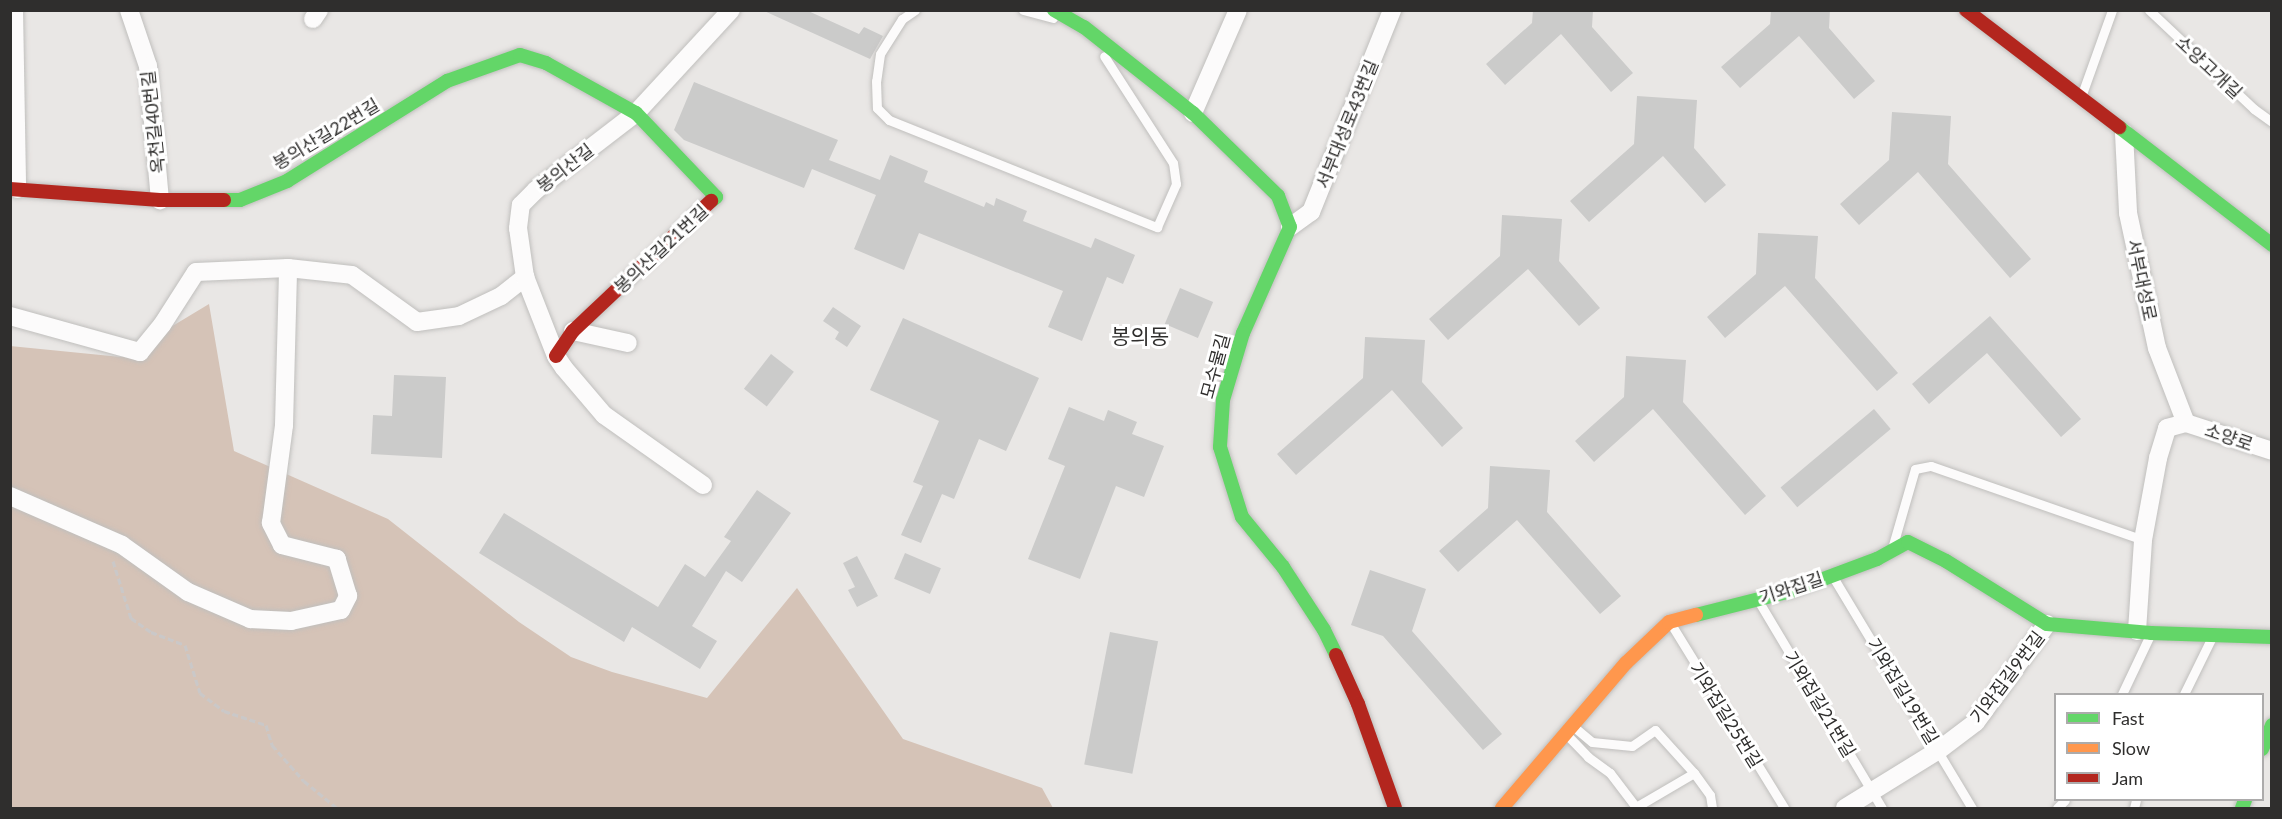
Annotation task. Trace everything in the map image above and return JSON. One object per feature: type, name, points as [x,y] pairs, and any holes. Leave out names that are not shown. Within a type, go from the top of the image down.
[{"type":"street","points":[[14,10],[14,189]]},
{"type":"street","name":"옥천길40번길","points":[[129,10],[148,66],[160,200]]},
{"type":"street","name":"봉의산길","points":[[703,485],[604,415],[560,362],[525,277],[518,228],[521,205],[536,190],[636,113],[731,10]]},
{"type":"street","points":[[1054,10],[1084,27],[1193,113],[1278,196],[1290,227]]},
{"type":"street","points":[[1084,27],[1090,10]]},
{"type":"street","points":[[1193,113],[1238,10]]},
{"type":"street","name":"서부대성로43번길","points":[[1290,227],[1311,212],[1392,10]]},
{"type":"street","points":[[1965,10],[2271,245]]},
{"type":"street","name":"봉의산길22번길","points":[[14,189],[160,200],[240,200],[287,181],[447,81],[520,55],[546,63],[636,113]]},
{"type":"street","name":"봉의산길21번길","points":[[560,362],[573,331],[716,198],[636,113]]},
{"type":"street","name":"서부대성로","points":[[2124,133],[2128,213],[2157,348],[2186,423]]},
{"type":"street","name":"모수물길","points":[[1290,227],[1242,333],[1223,400],[1220,447],[1242,517],[1283,567],[1324,630],[1358,704],[1395,808]]},
{"type":"street","points":[[10,316],[140,352],[162,325],[196,273],[288,268],[352,275],[417,322],[459,316],[501,296],[525,277]]},
{"type":"street","points":[[10,496],[122,545],[188,592],[250,619],[291,621],[341,609],[348,596],[337,559],[282,545],[271,523],[284,425],[288,268]]},
{"type":"street","points":[[573,331],[628,343]]},
{"type":"street","points":[[2144,632],[2143,540],[2167,428],[2186,423]]},
{"type":"street","name":"소양로","points":[[2186,423],[2271,451]]},
{"type":"street","name":"기와집길","points":[[1502,808],[1626,663],[1669,622],[1791,591],[1877,559],[1908,542],[1946,561],[2047,624],[2144,632],[2271,637]]},
{"type":"street","name":"기와집길9번길","points":[[1845,808],[1939,750],[1976,722],[2047,624]]},
{"type":"street","points":[[2264,744],[2271,725]]},
{"type":"lane","points":[[915,10],[902,19],[880,54],[876,81],[877,108],[889,120],[1157,227],[1176,184],[1173,163],[1137,104],[1084,27],[1023,10]]},
{"type":"lane","points":[[2080,99],[2112,10]]},
{"type":"lane","name":"소양고개길","points":[[2149,10],[2254,109],[2271,122]]},
{"type":"lane","points":[[1892,550],[1915,469],[1931,466],[2143,540]]},
{"type":"lane","name":"기와집길19번길","points":[[1832,574],[1972,808]]},
{"type":"lane","name":"기와집길21번길","points":[[1757,600],[1882,808]]},
{"type":"lane","name":"기와집길25번길","points":[[1669,622],[1784,808]]},
{"type":"lane","points":[[2122,693],[2144,632]]},
{"type":"lane","points":[[2184,693],[2214,633]]},
{"type":"lane","points":[[1568,729],[1588,757],[1610,773],[1636,807],[1694,773]]},
{"type":"lane","points":[[1568,729],[1592,742],[1632,746],[1655,730],[1694,773],[1710,795],[1712,808]]},
{"type":"path","points":[[111,556],[131,618],[151,633],[185,645],[200,693],[224,711],[266,725],[272,745],[304,781],[337,808]]},
{"type":"shaded area","points":[[209,304],[234,451],[388,519],[519,622],[571,657],[612,672],[707,698],[797,588],[903,739],[1042,788],[1053,808],[11,808],[10,346],[121,357]]},
{"type":"building","points":[[762,10],[806,10],[859,34],[864,27],[883,36],[870,59]]},
{"type":"building","points":[[1533,10],[1593,10],[1592,27],[1633,73],[1611,92],[1561,34],[1505,85],[1486,64],[1532,23]]},
{"type":"building","points":[[1771,10],[1830,10],[1829,28],[1875,81],[1854,99],[1799,36],[1740,88],[1721,67],[1770,24]]},
{"type":"building","points":[[694,82],[838,140],[829,160],[880,180],[890,155],[928,171],[924,182],[984,207],[986,202],[994,206],[996,198],[1027,211],[1023,221],[1091,248],[1095,238],[1135,255],[1123,284],[1107,277],[1082,341],[1048,327],[1063,291],[919,233],[904,270],[854,249],[876,195],[812,169],[804,188],[684,140],[674,130]]},
{"type":"building","points":[[1637,96],[1697,100],[1694,148],[1726,185],[1705,203],[1663,156],[1589,222],[1570,201],[1634,144]]},
{"type":"building","points":[[1892,112],[1951,116],[1948,164],[2031,259],[2010,278],[1918,172],[1859,225],[1840,204],[1889,160]]},
{"type":"building","points":[[1502,215],[1562,219],[1559,261],[1600,308],[1579,326],[1528,269],[1448,340],[1429,319],[1500,256]]},
{"type":"building","points":[[1758,233],[1818,236],[1815,278],[1898,373],[1877,391],[1785,286],[1725,338],[1707,317],[1756,274]]},
{"type":"building","points":[[1180,288],[1213,302],[1198,338],[1165,324]]},
{"type":"building","points":[[833,307],[861,326],[847,347],[835,339],[839,332],[823,321]]},
{"type":"building","points":[[1990,316],[2081,419],[2061,437],[1987,353],[1929,404],[1912,384]]},
{"type":"building","points":[[903,318],[1039,378],[1006,451],[979,439],[954,499],[942,494],[921,543],[901,535],[923,486],[913,482],[939,421],[870,390]]},
{"type":"building","points":[[1365,337],[1425,340],[1422,382],[1463,428],[1442,447],[1392,390],[1296,475],[1277,454],[1363,378]]},
{"type":"building","points":[[771,354],[794,372],[767,407],[744,389]]},
{"type":"building","points":[[1626,356],[1686,360],[1683,402],[1766,496],[1745,515],[1653,409],[1594,462],[1575,441],[1624,397]]},
{"type":"building","points":[[394,375],[446,377],[442,458],[371,454],[373,415],[392,416]]},
{"type":"building","points":[[1069,407],[1104,421],[1108,410],[1137,422],[1132,434],[1164,446],[1144,497],[1116,486],[1080,579],[1028,559],[1065,466],[1048,459]]},
{"type":"building","points":[[1874,409],[1891,429],[1797,507],[1781,487]]},
{"type":"building","points":[[1490,466],[1550,470],[1547,512],[1621,596],[1600,614],[1517,520],[1458,572],[1439,551],[1488,508]]},
{"type":"building","points":[[757,490],[791,513],[742,582],[726,571],[692,626],[717,641],[700,669],[632,627],[624,642],[479,553],[504,513],[658,607],[685,564],[705,577],[731,541],[724,537]]},
{"type":"building","points":[[905,553],[941,568],[930,594],[894,579]]},
{"type":"building","points":[[857,556],[878,596],[857,607],[848,590],[855,587],[843,563]]},
{"type":"building","points":[[1370,570],[1426,589],[1412,631],[1502,734],[1483,750],[1383,636],[1351,625]]},
{"type":"building","points":[[1110,632],[1158,641],[1132,774],[1084,765]]},
{"type":"traffic: fast","points":[[1054,10],[1084,27],[1193,113],[1278,196],[1290,227],[1243,333],[1223,400],[1220,447],[1242,517],[1283,567],[1324,630],[1336,655]]},
{"type":"traffic: fast","points":[[224,200],[240,200],[287,181],[447,81],[520,55],[546,63],[636,113],[716,197],[711,201]]},
{"type":"traffic: fast","points":[[2119,127],[2272,245]]},
{"type":"traffic: fast","points":[[1696,615],[1791,591],[1877,559],[1908,542],[1946,561],[2047,624],[2151,633],[2272,637]]},
{"type":"traffic: fast","points":[[2264,744],[2272,725]]},
{"type":"traffic: fast","points":[[2242,808],[2245,801]]},
{"type":"traffic: slow","points":[[1502,808],[1626,663],[1669,622],[1696,615]]},
{"type":"traffic: jam","points":[[1966,10],[2119,127]]},
{"type":"traffic: jam","points":[[10,189],[160,200],[224,200]]},
{"type":"traffic: jam","points":[[556,356],[573,331],[711,201]]},
{"type":"traffic: jam","points":[[1336,655],[1358,704],[1395,808]]},
{"type":"district","name":"봉의동","points":[[1140,336]]}]
